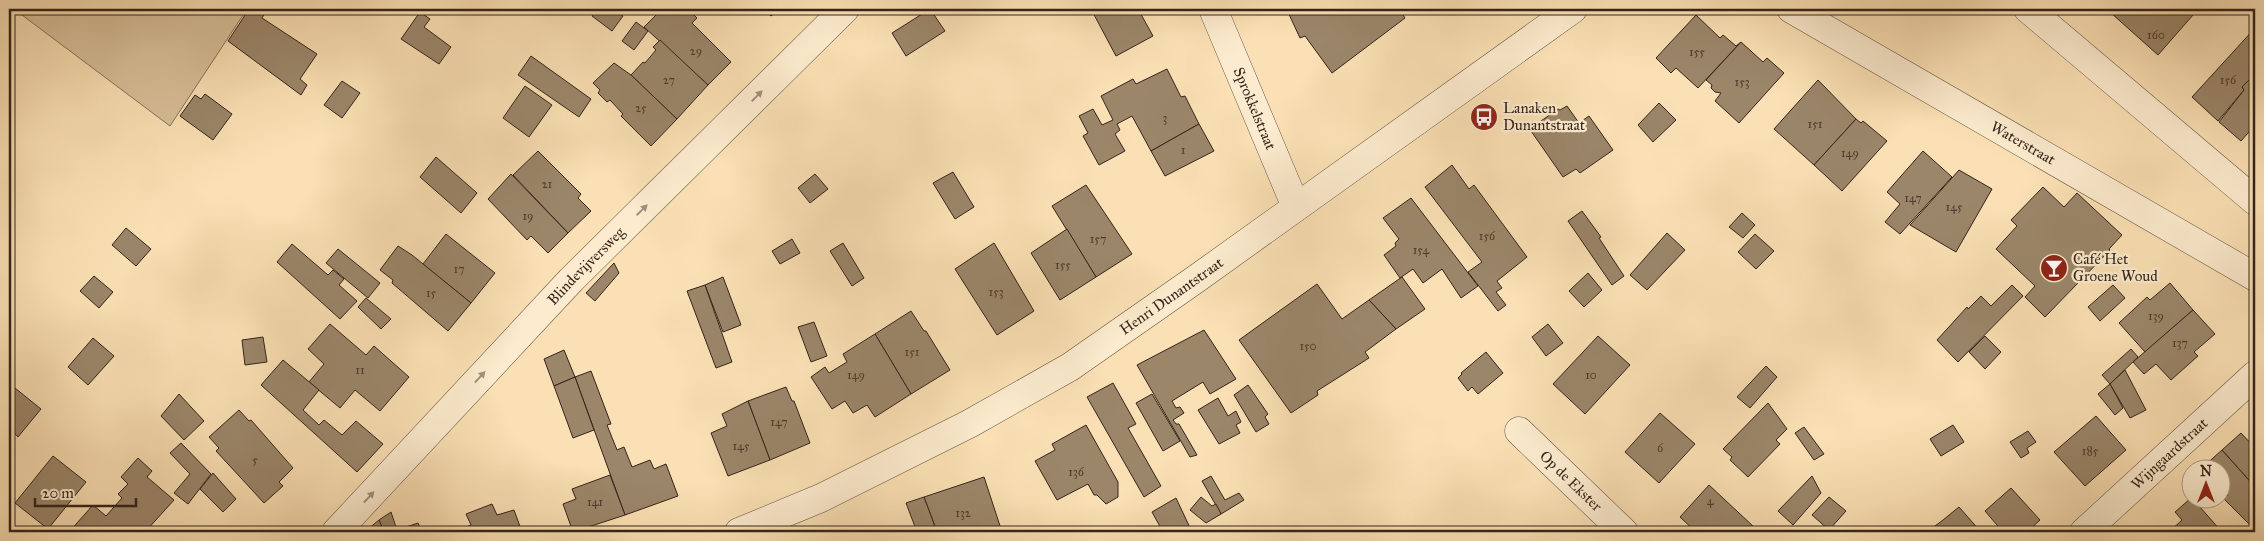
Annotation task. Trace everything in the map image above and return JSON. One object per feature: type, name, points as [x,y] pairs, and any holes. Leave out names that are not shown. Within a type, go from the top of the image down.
[{"type":"street","name":"Blindevijversweg","points":[[336,532],[571,280],[845,9]]},
{"type":"street","name":"Sprokkelstraat","points":[[1213,9],[1296,207]]},
{"type":"street","name":"Henri Dunantstraat","points":[[740,532],[838,490],[969,424],[1070,367],[1573,9]]},
{"type":"street","name":"Waterstraat","points":[[1791,9],[2255,277]]},
{"type":"street","points":[[2028,9],[2255,201]]},
{"type":"street","name":"Wijngaardstraat","points":[[2084,532],[2255,375]]},
{"type":"street","name":"Op de Ekster","points":[[1518,431],[1624,532]]},
{"type":"shaded area","points":[[14,9],[247,9],[170,126]]},
{"type":"building","points":[[249,9],[259,9],[265,13],[262,18],[317,54],[300,79],[307,85],[301,95],[228,41]]},
{"type":"building","points":[[597,9],[613,9],[623,16],[612,31],[592,16]]},
{"type":"building","points":[[662,9],[688,9],[697,18],[692,23],[731,62],[708,85],[644,27]]},
{"type":"building","points":[[763,9],[779,9],[771,16]]},
{"type":"building","points":[[930,9],[945,31],[906,56],[892,33]]},
{"type":"building","points":[[1091,9],[1138,9],[1153,36],[1116,56]]},
{"type":"building","points":[[1399,9],[1405,18],[1332,73],[1305,36],[1300,38],[1287,10]]},
{"type":"building","points":[[2115,9],[2186,9],[2193,15],[2158,55],[2111,13]]},
{"type":"building","points":[[420,12],[430,19],[424,27],[451,47],[439,64],[401,39]]},
{"type":"building","points":[[1696,15],[1720,38],[1723,35],[1736,46],[1741,42],[1698,88],[1676,68],[1671,73],[1656,58]]},
{"type":"building","points":[[636,22],[648,31],[634,50],[622,41]]},
{"type":"building","points":[[2255,28],[2255,74],[2242,87],[2244,90],[2218,121],[2192,97]]},
{"type":"building","points":[[660,40],[708,85],[677,119],[631,75],[656,50],[653,47]]},
{"type":"building","points":[[1741,42],[1763,62],[1767,58],[1784,73],[1739,123],[1715,101],[1721,93],[1715,92],[1711,88],[1712,85],[1706,80]]},
{"type":"building","points":[[531,56],[591,99],[579,117],[518,75]]},
{"type":"building","points":[[614,63],[631,75],[677,119],[651,146],[621,116],[623,114],[610,100],[607,102],[598,93],[600,90],[593,83]]},
{"type":"building","points":[[1167,69],[1181,97],[1185,96],[1199,124],[1151,151],[1132,116],[1117,124],[1120,130],[1115,134],[1125,151],[1099,165],[1083,136],[1088,133],[1079,116],[1093,109],[1102,125],[1113,120],[1101,96],[1133,79],[1136,84]]},
{"type":"building","points":[[2255,74],[2255,125],[2241,141],[2219,122],[2244,90],[2242,87]]},
{"type":"building","points":[[1818,80],[1856,119],[1814,165],[1774,129]]},
{"type":"building","points":[[342,81],[360,93],[342,118],[324,105]]},
{"type":"building","points":[[525,86],[552,105],[529,137],[503,118]]},
{"type":"building","points":[[205,94],[232,114],[213,140],[180,116],[195,95],[201,99]]},
{"type":"building","points":[[1659,103],[1676,120],[1653,142],[1638,125]]},
{"type":"building","points":[[1567,106],[1579,123],[1589,116],[1613,150],[1580,173],[1576,169],[1563,177],[1531,131],[1558,109],[1560,110]]},
{"type":"building","points":[[1856,119],[1861,123],[1863,121],[1887,141],[1842,191],[1814,165]]},
{"type":"building","points":[[1199,124],[1214,151],[1165,176],[1151,151]]},
{"type":"building","points":[[538,151],[581,194],[578,198],[591,211],[568,233],[513,175]]},
{"type":"building","points":[[1923,151],[1952,177],[1900,234],[1885,222],[1900,204],[1887,192]]},
{"type":"building","points":[[436,157],[477,193],[461,213],[420,177]]},
{"type":"building","points":[[1452,165],[1469,189],[1474,185],[1527,257],[1497,281],[1502,288],[1496,292],[1506,305],[1498,311],[1468,272],[1482,262],[1425,187]]},
{"type":"building","points":[[1959,170],[1992,189],[1956,252],[1910,225]]},
{"type":"building","points":[[953,172],[974,207],[955,219],[933,183]]},
{"type":"building","points":[[511,174],[568,233],[548,253],[531,236],[527,240],[488,199]]},
{"type":"building","points":[[815,174],[828,189],[810,203],[798,188]]},
{"type":"building","points":[[1086,185],[1132,254],[1096,277],[1052,206]]},
{"type":"building","name":"Café Het Groene Woud","points":[[2043,187],[2064,207],[2077,193],[2122,235],[2110,250],[2045,317],[2025,297],[2035,286],[1996,249],[2017,226],[2011,220]]},
{"type":"building","points":[[1411,198],[1478,286],[1461,298],[1442,269],[1423,283],[1413,269],[1400,278],[1384,255],[1396,246],[1395,243],[1399,239],[1383,218]]},
{"type":"building","points":[[1582,211],[1601,237],[1599,238],[1624,276],[1612,285],[1568,221]]},
{"type":"building","points":[[1742,213],[1755,225],[1743,238],[1729,227]]},
{"type":"building","points":[[126,228],[151,249],[136,266],[112,245]]},
{"type":"building","points":[[1067,229],[1096,277],[1060,300],[1031,253]]},
{"type":"building","points":[[1667,233],[1685,250],[1647,290],[1630,275]]},
{"type":"building","points":[[446,234],[495,273],[471,303],[423,264]]},
{"type":"building","points":[[1755,234],[1774,251],[1756,269],[1738,252]]},
{"type":"building","points":[[792,239],[800,253],[780,264],[772,251]]},
{"type":"building","points":[[843,243],[864,278],[852,286],[830,251]]},
{"type":"building","points":[[994,243],[1034,311],[997,335],[955,269]]},
{"type":"building","points":[[292,244],[328,275],[333,270],[344,279],[339,285],[357,301],[340,319],[277,262]]},
{"type":"building","points":[[398,246],[412,255],[471,303],[448,331],[392,283],[393,280],[380,270]]},
{"type":"building","points":[[338,249],[380,283],[368,298],[326,263]]},
{"type":"building","points":[[614,263],[619,273],[595,301],[586,293]]},
{"type":"building","points":[[1588,273],[1602,290],[1584,307],[1569,291]]},
{"type":"building","points":[[94,276],[113,292],[99,308],[80,291]]},
{"type":"building","points":[[723,277],[741,325],[723,332],[705,285]]},
{"type":"building","points":[[1402,277],[1425,309],[1396,329],[1369,300]]},
{"type":"building","points":[[2170,283],[2193,310],[2145,352],[2119,323],[2147,297],[2150,300]]},
{"type":"building","points":[[1317,284],[1342,319],[1369,300],[1396,329],[1365,352],[1369,358],[1317,391],[1318,395],[1291,413],[1239,340]]},
{"type":"building","points":[[705,285],[732,362],[716,368],[687,291]]},
{"type":"building","points":[[2012,285],[2023,296],[1958,362],[1937,340],[1967,307],[1968,309],[1981,296],[1991,306]]},
{"type":"building","points":[[2113,285],[2125,298],[2100,321],[2088,307]]},
{"type":"building","points":[[366,298],[391,319],[381,329],[358,307]]},
{"type":"building","points":[[2193,310],[2215,334],[2194,352],[2198,356],[2171,380],[2156,364],[2144,374],[2133,362]]},
{"type":"building","points":[[911,311],[950,370],[911,394],[875,334]]},
{"type":"building","points":[[814,322],[827,356],[811,362],[798,327]]},
{"type":"building","points":[[330,324],[366,355],[374,346],[409,377],[380,411],[355,390],[340,408],[309,382],[324,364],[308,349]]},
{"type":"building","points":[[1548,324],[1563,343],[1546,356],[1532,337]]},
{"type":"building","points":[[1204,330],[1236,379],[1210,394],[1203,382],[1172,401],[1176,408],[1180,407],[1184,413],[1173,420],[1176,424],[1179,424],[1197,455],[1190,457],[1137,365]]},
{"type":"building","points":[[875,334],[911,394],[875,417],[867,405],[853,413],[845,401],[832,409],[811,377],[825,367],[829,373],[847,362],[843,354]]},
{"type":"building","points":[[1598,336],[1630,365],[1585,414],[1553,384]]},
{"type":"building","points":[[1985,336],[2001,352],[1985,369],[1969,352]]},
{"type":"building","points":[[263,337],[267,362],[245,365],[242,340]]},
{"type":"building","points":[[93,338],[114,356],[88,385],[68,367]]},
{"type":"building","points":[[2131,349],[2138,357],[2110,384],[2102,375]]},
{"type":"building","points":[[564,350],[575,377],[554,386],[544,359]]},
{"type":"building","points":[[1486,352],[1503,373],[1478,394],[1472,387],[1468,391],[1458,378],[1461,373]]},
{"type":"building","points":[[283,360],[319,390],[303,410],[319,425],[324,420],[342,435],[356,421],[383,444],[357,472],[261,385]]},
{"type":"building","points":[[1766,366],[1777,377],[1750,408],[1737,397]]},
{"type":"building","points":[[2125,370],[2146,410],[2130,418],[2110,384]]},
{"type":"building","points":[[591,371],[611,424],[607,425],[617,450],[624,447],[632,467],[650,460],[654,469],[666,464],[678,496],[625,515],[575,377]]},
{"type":"building","points":[[575,377],[594,430],[573,438],[554,386]]},
{"type":"building","points":[[1113,383],[1136,424],[1128,428],[1161,486],[1144,497],[1087,397]]},
{"type":"building","points":[[10,384],[41,409],[18,437],[15,434],[9,441]]},
{"type":"building","points":[[2110,384],[2123,408],[2115,415],[2098,394]]},
{"type":"building","points":[[1248,385],[1268,414],[1265,417],[1269,424],[1256,432],[1234,395]]},
{"type":"building","points":[[786,387],[792,401],[794,401],[810,443],[770,460],[748,401]]},
{"type":"building","points":[[179,394],[204,421],[184,440],[161,416]]},
{"type":"building","points":[[1152,394],[1180,441],[1163,451],[1136,403]]},
{"type":"building","points":[[1218,398],[1228,416],[1236,411],[1241,422],[1236,425],[1240,433],[1219,444],[1198,410]]},
{"type":"building","points":[[748,401],[770,460],[728,476],[711,433],[727,426],[722,414]]},
{"type":"building","points":[[1768,403],[1787,429],[1776,440],[1780,444],[1748,477],[1730,460],[1732,457],[1723,449]]},
{"type":"building","points":[[239,410],[249,421],[251,420],[293,468],[279,482],[283,486],[264,503],[216,451],[219,448],[209,437]]},
{"type":"building","points":[[1660,413],[1695,444],[1659,483],[1625,452]]},
{"type":"building","points":[[2096,416],[2126,450],[2085,486],[2054,452]]},
{"type":"building","points":[[1086,425],[1118,482],[1118,497],[1106,504],[1097,495],[1094,495],[1088,484],[1057,500],[1035,461],[1055,450],[1052,444]]},
{"type":"building","points":[[1953,425],[1964,442],[1941,456],[1930,439]]},
{"type":"building","points":[[1804,427],[1824,454],[1814,460],[1795,433]]},
{"type":"building","points":[[2028,431],[2036,442],[2027,448],[2029,453],[2021,458],[2010,442]]},
{"type":"building","points":[[2241,433],[2255,448],[2255,487],[2232,461],[2232,458],[2229,458],[2222,450]]},
{"type":"building","points":[[181,443],[211,474],[188,504],[174,493],[190,474],[170,453]]},
{"type":"building","points":[[2222,450],[2229,458],[2213,458]]},
{"type":"building","points":[[53,456],[86,482],[48,529],[15,503]]},
{"type":"building","points":[[138,458],[152,471],[147,477],[174,500],[145,532],[69,532],[93,505],[106,516],[122,498],[118,494],[128,484],[121,477]]},
{"type":"building","points":[[2232,461],[2255,487],[2255,518],[2249,524],[2232,507]]},
{"type":"building","points":[[213,473],[236,499],[223,512],[200,489]]},
{"type":"building","points":[[610,475],[625,515],[573,532],[563,504],[576,499],[572,489]]},
{"type":"building","points":[[1211,476],[1225,500],[1239,493],[1244,500],[1221,514],[1202,481]]},
{"type":"building","points":[[1812,476],[1821,493],[1793,525],[1778,511]]},
{"type":"building","points":[[984,477],[1002,532],[956,532],[954,528],[937,532],[924,497]]},
{"type":"building","points":[[1709,485],[1754,527],[1749,532],[1696,532],[1680,517]]},
{"type":"building","points":[[2011,488],[2040,520],[2027,532],[2003,532],[1985,511]]},
{"type":"building","points":[[924,497],[937,532],[917,532],[906,503]]},
{"type":"building","points":[[1201,497],[1212,506],[1216,504],[1221,514],[1206,523],[1190,510]]},
{"type":"building","points":[[1829,497],[1846,511],[1829,530],[1812,515]]},
{"type":"building","points":[[1176,498],[1192,532],[1163,532],[1152,512]]},
{"type":"building","points":[[492,504],[497,515],[514,510],[522,532],[457,531],[471,525],[466,514]]},
{"type":"building","points":[[2182,506],[2182,508],[2201,508],[2222,532],[2169,532],[2182,520],[2175,512]]},
{"type":"building","points":[[1959,507],[1981,532],[1927,532],[1943,520]]},
{"type":"building","points":[[391,512],[397,530],[418,523],[422,532],[384,532],[379,520]]},
{"type":"building","points":[[379,520],[384,532],[369,532],[368,529]]},
{"type":"place","name":"Lanaken Dunantstraat","points":[[1484,117]]},
{"type":"place","name":"Café Het Groene Woud","points":[[2054,268]]}]
